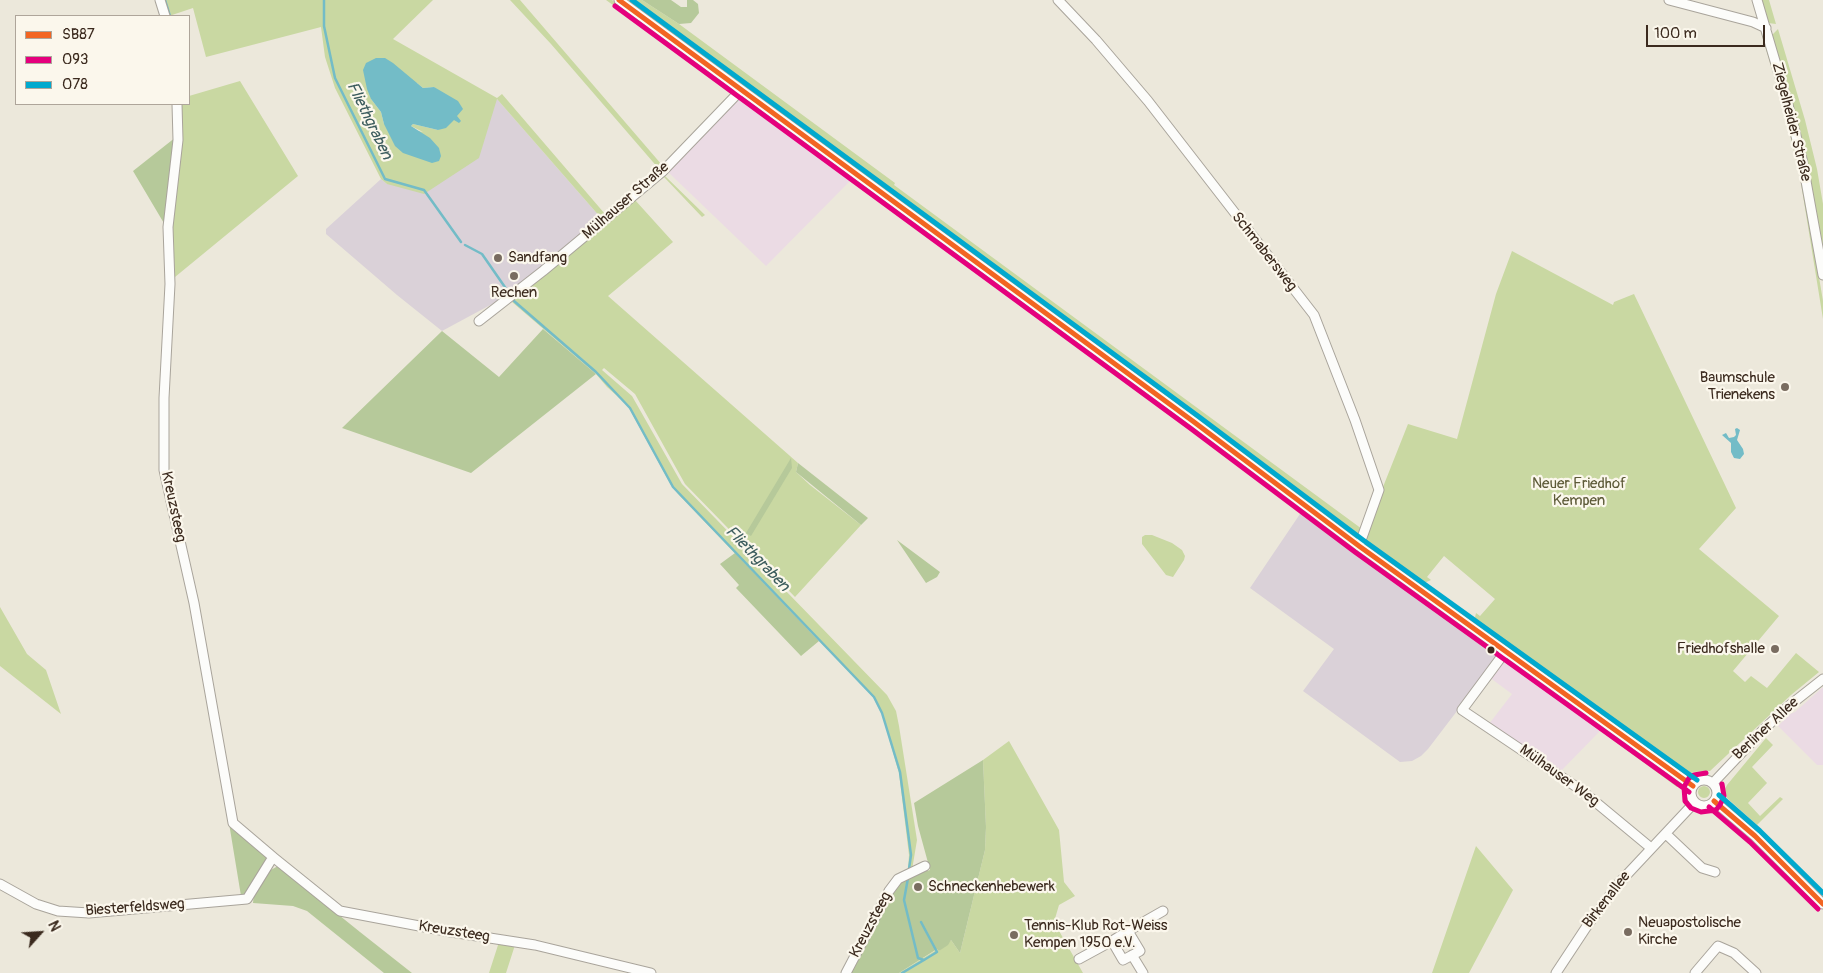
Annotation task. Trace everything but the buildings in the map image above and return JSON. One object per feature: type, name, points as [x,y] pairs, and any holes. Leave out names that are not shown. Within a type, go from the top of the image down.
[{"type":"street","points":[[160,0],[166,15]]},
{"type":"street","points":[[619,0],[1359,546],[1693,786]]},
{"type":"street","name":"Schmabersweg","points":[[1058,0],[1096,40],[1148,101],[1314,315],[1355,420],[1379,490],[1359,546]]},
{"type":"street","points":[[1669,0],[1752,22],[1766,28]]},
{"type":"street","name":"Ziegelheider Straße","points":[[1757,0],[1802,159],[1823,275]]},
{"type":"street","name":"Mülhauser Straße","points":[[480,321],[543,272],[663,171],[741,90]]},
{"type":"street","name":"Kreuzsteeg","points":[[177,105],[178,140],[168,227],[170,284],[164,398],[164,470],[194,603],[233,823],[340,912],[535,945],[651,973]]},
{"type":"street","name":"Mülhauser Weg","points":[[1505,652],[1462,710],[1581,790],[1651,848]]},
{"type":"street","name":"Berliner Allee","points":[[1713,783],[1790,704],[1823,679]]},
{"type":"street","points":[[1702,780],[1713,783],[1716,790],[1714,801],[1707,805],[1695,802],[1691,794],[1693,786],[1702,780]]},
{"type":"street","points":[[1714,801],[1755,836],[1823,904]]},
{"type":"street","name":"Birkenallee","points":[[1556,973],[1619,882],[1695,802]]},
{"type":"street","points":[[1666,834],[1702,868],[1715,872]]},
{"type":"street","name":"Biesterfeldsweg","points":[[0,884],[36,904],[58,911],[89,914],[247,899],[273,857]]},
{"type":"street","name":"Kreuzsteeg","points":[[846,973],[889,891],[898,879],[925,866]]},
{"type":"street","points":[[1079,959],[1163,911]]},
{"type":"street","points":[[1112,940],[1123,960],[1140,951],[1128,931]]},
{"type":"street","points":[[1695,973],[1718,946],[1734,954],[1756,973]]},
{"type":"street","points":[[1132,955],[1143,973]]},
{"type":"shaded area","points":[[739,97],[851,180],[766,266],[667,171]]},
{"type":"shaded area","points":[[497,99],[601,218],[507,296],[442,331],[326,234],[326,229],[381,179],[387,184]]},
{"type":"shaded area","points":[[1302,511],[1499,656],[1428,749],[1412,761],[1400,762],[1303,691],[1334,649],[1250,588]]},
{"type":"shaded area","points":[[1503,659],[1600,731],[1560,772],[1489,724],[1512,694],[1489,677]]},
{"type":"shaded area","points":[[1823,687],[1823,765],[1817,765],[1778,726]]},
{"type":"green space","points":[[164,0],[433,0],[393,39],[497,98],[502,94],[605,214],[659,169],[551,44],[510,0],[520,0],[662,165],[732,92],[730,98],[660,170],[601,218],[497,99],[479,158],[424,194],[387,184],[381,179],[335,88],[325,57],[321,27],[206,57],[193,8],[169,15]],"holes":[[[417,83],[423,88],[434,87],[457,116],[438,130],[413,124],[411,126],[423,132],[384,124],[381,112],[371,99]]]},
{"type":"green space","points":[[606,0],[612,0],[732,92]]},
{"type":"green space","points":[[626,0],[642,0],[679,24],[895,183],[894,185],[1362,529],[1357,537]]},
{"type":"green space","points":[[642,0],[671,0],[681,7],[687,7],[687,0],[693,0],[698,4],[699,13],[691,23],[679,24]]},
{"type":"green space","points":[[1761,0],[1769,0],[1776,24],[1768,23]]},
{"type":"green space","points":[[1760,29],[1764,35],[1785,106],[1802,176],[1823,301],[1823,319],[1800,177],[1784,109]]},
{"type":"green space","points":[[1778,29],[1805,120],[1817,169],[1823,204],[1823,254],[1797,123],[1772,35]]},
{"type":"green space","points":[[240,81],[298,176],[175,277],[172,225],[182,105],[190,105],[190,96]]},
{"type":"green space","points":[[739,97],[866,187],[1493,647],[1495,653]]},
{"type":"green space","points":[[176,137],[165,225],[133,171]]},
{"type":"green space","points":[[664,175],[705,215],[702,217],[663,176],[635,200],[673,242],[608,296],[798,463],[796,472],[810,485],[861,525],[795,597],[685,484],[635,394],[604,368],[602,370],[632,396],[682,484],[887,695],[896,711],[917,840],[912,870],[908,871],[909,855],[899,773],[882,714],[874,698],[678,494],[624,402],[596,374],[512,302]]},
{"type":"green space","name":"Neuer Friedhof Kempen","points":[[1512,251],[1613,305],[1614,302],[1634,294],[1736,508],[1699,549],[1779,616],[1733,671],[1745,682],[1751,676],[1767,688],[1796,653],[1819,672],[1791,695],[1710,771],[1693,772],[1690,775],[1568,691],[1474,622],[1476,613],[1480,616],[1495,599],[1444,556],[1427,577],[1431,580],[1422,584],[1365,542],[1381,492],[1408,424],[1457,439],[1496,294]]},
{"type":"green space","points":[[543,329],[596,374],[471,473],[342,428],[442,331],[499,377]]},
{"type":"green space","points":[[791,458],[792,468],[751,536],[746,533]]},
{"type":"green space","points":[[798,463],[868,518],[861,525],[796,472]]},
{"type":"green space","points":[[1152,535],[1172,543],[1182,550],[1185,556],[1184,560],[1173,577],[1166,575],[1142,544],[1142,537]]},
{"type":"green space","points":[[897,540],[940,572],[937,577],[926,583]]},
{"type":"green space","points":[[735,553],[819,641],[801,656],[736,588],[739,585],[720,564]]},
{"type":"green space","points":[[0,607],[27,654],[46,670],[61,714],[0,666]]},
{"type":"green space","points":[[1508,658],[1681,784],[1677,787],[1503,659]]},
{"type":"green space","points":[[1766,738],[1773,745],[1752,767],[1767,783],[1748,803],[1760,816],[1780,797],[1783,799],[1757,825],[1727,798],[1725,789]]},
{"type":"green space","points":[[1009,741],[1059,830],[1064,882],[1075,896],[1059,905],[1054,922],[1083,973],[899,973],[938,949],[939,951],[951,940],[960,953],[985,850],[986,827],[983,760]]},
{"type":"green space","points":[[983,760],[986,827],[985,850],[960,953],[951,940],[948,945],[939,951],[937,949],[899,973],[849,973],[892,892],[903,878],[930,870],[914,803]]},
{"type":"green space","points":[[1704,786],[1710,792],[1704,798],[1698,792]]},
{"type":"green space","points":[[228,817],[232,829],[268,858],[251,889],[241,896]]},
{"type":"green space","points":[[1476,846],[1513,890],[1469,973],[1432,973]]},
{"type":"green space","points":[[278,866],[412,973],[384,973],[307,911],[293,906],[253,903],[254,893],[269,871]]},
{"type":"green space","points":[[499,942],[515,945],[506,973],[489,973]]},
{"type":"water","points":[[376,58],[385,58],[423,88],[434,87],[458,101],[463,109],[457,116],[461,121],[459,123],[454,120],[446,128],[438,130],[413,124],[411,126],[430,138],[439,148],[441,156],[439,161],[432,163],[403,153],[395,146],[384,124],[381,112],[371,99],[367,89],[363,70],[366,63]]},
{"type":"water","points":[[1735,429],[1740,430],[1737,440],[1744,454],[1740,459],[1734,458],[1731,452],[1731,443],[1722,435],[1726,433],[1729,438],[1734,437],[1736,435]]},
{"type":"waterway","points":[[165,0],[170,15]]},
{"type":"waterway","name":"Fliethgraben","points":[[324,0],[324,26],[335,78],[385,179],[424,190],[461,242]]},
{"type":"waterway","name":"Fliethgraben","points":[[465,245],[482,254],[509,293]]},
{"type":"waterway","name":"Fliethgraben","points":[[514,301],[596,372],[630,408],[673,487],[874,697],[882,713],[900,772],[911,855],[909,869]]},
{"type":"waterway","name":"Fliethgraben","points":[[902,973],[924,960],[918,958],[904,900],[908,878]]},
{"type":"waterway","points":[[921,922],[937,952],[924,960]]},
{"type":"transit line","name":"SB87","points":[[619,0],[1194,422],[1359,546],[1693,786]]},
{"type":"transit line","name":"078","points":[[632,0],[1198,416],[1363,540],[1697,780]]},
{"type":"transit line","name":"093","points":[[615,6],[1190,428],[1355,552],[1689,792]]},
{"type":"transit line","name":"093","points":[[1706,773],[1689,778],[1684,787],[1685,801],[1691,808],[1701,812],[1716,810],[1724,796],[1722,784]]},
{"type":"transit line","name":"078","points":[[1719,795],[1760,831],[1823,893]]},
{"type":"transit line","name":"SB87","points":[[1714,801],[1755,836],[1823,904]]},
{"type":"transit line","name":"093","points":[[1709,807],[1750,842],[1818,909]]},
{"type":"place","name":"Sandfang","points":[[498,258]]},
{"type":"place","name":"Rechen","points":[[514,276]]},
{"type":"place","name":"Baumschule Trienekens","points":[[1785,387]]},
{"type":"place","name":"Friedhofshalle","points":[[1775,649]]},
{"type":"place","name":"Schneckenhebewerk","points":[[918,887]]},
{"type":"place","name":"Neuapostolische Kirche","points":[[1628,932]]},
{"type":"place","name":"Tennis-Klub Rot-Weiss Kempen 1950 e.V.","points":[[1014,935]]}]
